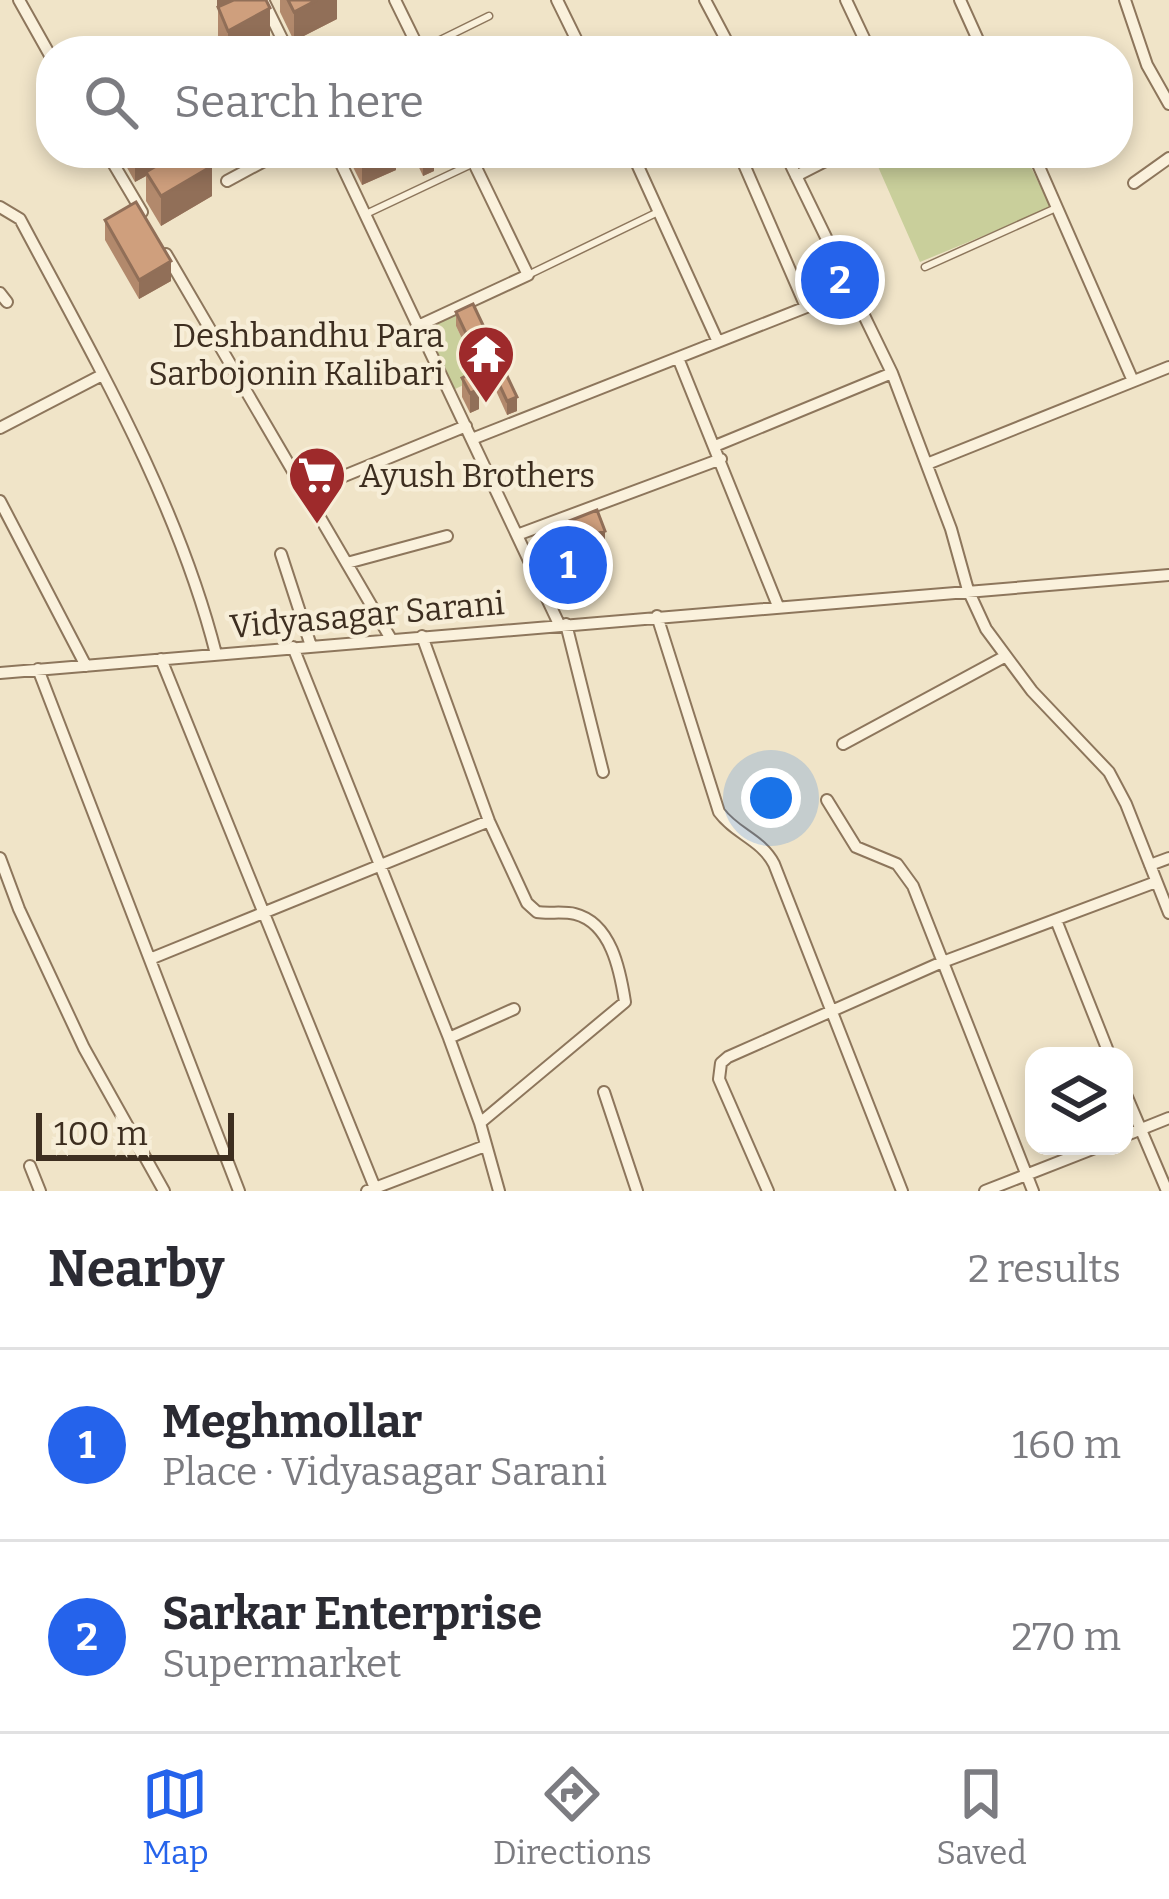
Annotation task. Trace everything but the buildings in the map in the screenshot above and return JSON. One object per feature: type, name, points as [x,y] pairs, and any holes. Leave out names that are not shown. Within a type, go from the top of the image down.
[{"type":"street","points":[[20,0],[40,36]]},
{"type":"street","points":[[263,0],[280,36]]},
{"type":"street","points":[[395,0],[413,36]]},
{"type":"street","points":[[557,0],[575,36]]},
{"type":"street","points":[[705,0],[724,36]]},
{"type":"street","points":[[846,0],[863,36]]},
{"type":"street","points":[[960,0],[976,36]]},
{"type":"street","points":[[1125,0],[1148,65],[1169,104]]},
{"type":"street","points":[[1134,183],[1169,158]]},
{"type":"street","points":[[116,168],[391,639]]},
{"type":"street","points":[[227,181],[251,168]]},
{"type":"street","points":[[343,168],[562,624],[603,772]]},
{"type":"street","points":[[418,326],[528,275],[476,168]]},
{"type":"street","points":[[639,168],[718,342]]},
{"type":"street","points":[[746,168],[806,307]]},
{"type":"street","points":[[792,168],[892,373],[968,590],[1004,657],[1109,772],[1169,913]]},
{"type":"street","points":[[796,176],[812,168]]},
{"type":"street","points":[[1040,168],[1133,381]]},
{"type":"street","points":[[0,207],[20,219],[102,375],[201,593],[217,654]]},
{"type":"street","points":[[472,439],[852,289]]},
{"type":"street","points":[[678,358],[778,606]]},
{"type":"street","points":[[927,464],[1169,367]]},
{"type":"street","points":[[715,446],[892,373]]},
{"type":"street","points":[[0,428],[102,375]]},
{"type":"street","points":[[305,492],[466,426]]},
{"type":"street","points":[[518,535],[721,459]]},
{"type":"street","points":[[0,501],[86,666]]},
{"type":"street","points":[[0,528],[14,526]]},
{"type":"street","points":[[347,563],[447,536]]},
{"type":"street","points":[[281,554],[311,646]]},
{"type":"street","name":"Vidyasagar Sarani","points":[[0,673],[1169,575]]},
{"type":"street","points":[[657,616],[719,812],[768,852],[902,1191]]},
{"type":"street","points":[[422,636],[488,821],[532,909],[574,914],[599,927],[615,961],[625,1002],[480,1123]]},
{"type":"street","points":[[293,647],[449,1038],[499,1191]]},
{"type":"street","points":[[844,744],[1004,657]]},
{"type":"street","points":[[161,659],[371,1190],[484,1147]]},
{"type":"street","points":[[38,669],[239,1191]]},
{"type":"street","points":[[826,800],[856,847],[887,859],[913,886],[1034,1191]]},
{"type":"street","points":[[150,959],[488,821]]},
{"type":"street","points":[[0,858],[84,1048],[164,1191]]},
{"type":"street","points":[[1150,865],[1169,858]]},
{"type":"street","points":[[768,1191],[724,1093],[718,1072],[721,1063],[940,963],[1156,882]]},
{"type":"street","points":[[1056,920],[1107,1047]]},
{"type":"street","points":[[449,1038],[514,1010]]},
{"type":"street","points":[[604,1092],[637,1191]]},
{"type":"street","points":[[1133,1112],[1167,1191]]},
{"type":"street","points":[[1133,1133],[1169,1118]]},
{"type":"street","points":[[985,1191],[1077,1155]]},
{"type":"street","points":[[30,1166],[40,1191]]},
{"type":"lane","points":[[450,36],[489,16]]},
{"type":"lane","points":[[365,214],[452,168]]},
{"type":"lane","points":[[925,267],[1059,207]]},
{"type":"lane","points":[[528,275],[658,212]]},
{"type":"green space","points":[[879,168],[1031,168],[1051,208],[920,262]]},
{"type":"green space","points":[[469,309],[456,326],[480,377],[451,391],[425,336],[427,329]]},
{"type":"place","name":"Sarkar Enterprise","points":[[840,280]]},
{"type":"place","name":"Deshbandhu Para Sarbojonin Kalibari","points":[[486,405]]},
{"type":"place","name":"Ayush Brothers","points":[[317,526]]},
{"type":"place","name":"Meghmollar","points":[[568,565]]}]
